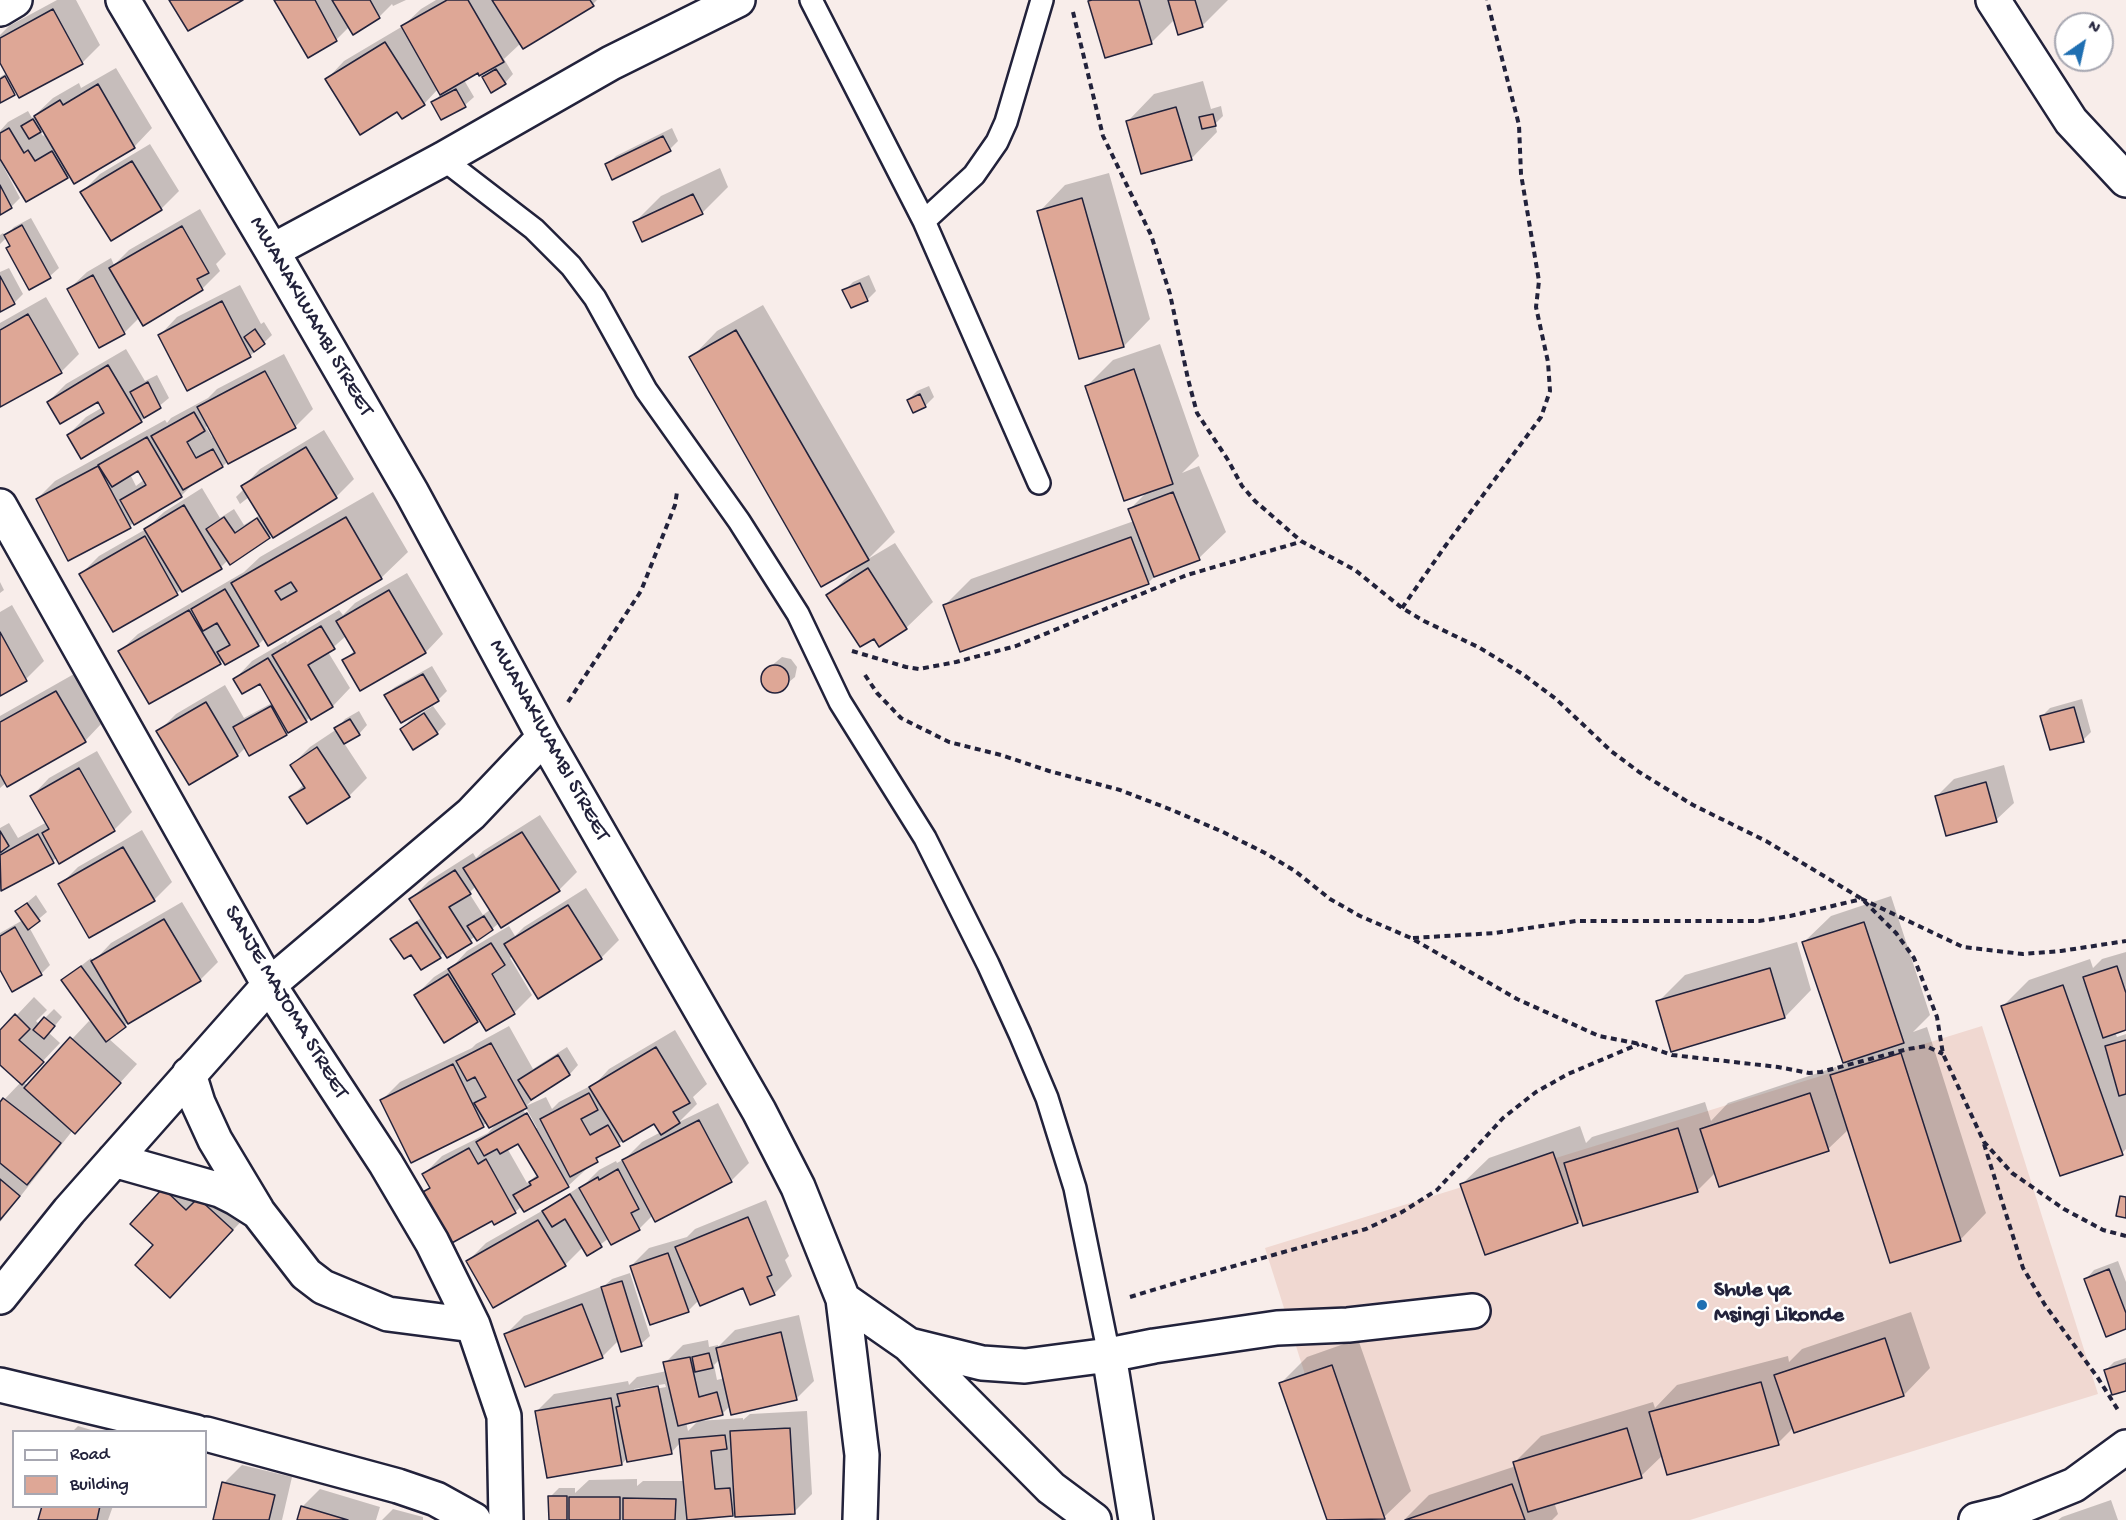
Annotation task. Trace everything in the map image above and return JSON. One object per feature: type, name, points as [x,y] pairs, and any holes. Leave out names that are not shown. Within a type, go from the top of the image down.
[{"type":"street","points":[[0,9],[15,0]]},
{"type":"street","name":"MWANAKIWAMBI STREET","points":[[123,0],[412,493],[544,737],[759,1111],[798,1187],[843,1299],[862,1455],[860,1520]]},
{"type":"street","points":[[272,251],[443,159],[611,63],[738,0]]},
{"type":"street","points":[[1993,0],[2071,121],[2126,180]]},
{"type":"street","name":"SANJE MAJOMA STREET","points":[[0,506],[269,985],[386,1164],[432,1242],[472,1325],[504,1416],[507,1520]]},
{"type":"street","points":[[0,1297],[69,1211],[269,985],[471,814],[544,737]]},
{"type":"street","points":[[189,1074],[198,1103],[215,1140],[258,1212],[306,1274],[323,1287],[388,1314],[472,1325]]},
{"type":"street","points":[[114,1160],[220,1190],[258,1212]]},
{"type":"street","points":[[843,1299],[909,1345],[1052,1488],[1094,1520]]},
{"type":"street","points":[[909,1345],[982,1363],[1025,1366],[1109,1356],[1154,1346],[1277,1328],[1348,1325],[1473,1311]]},
{"type":"street","points":[[1109,1356],[1136,1520]]},
{"type":"street","points":[[0,1385],[192,1430]]},
{"type":"street","points":[[207,1434],[398,1486],[436,1499],[474,1520]]},
{"type":"street","points":[[1976,1520],[2005,1513],[2074,1485],[2126,1447]]},
{"type":"lane","points":[[811,0],[924,221],[1039,483]]},
{"type":"lane","points":[[924,221],[974,176],[997,142],[1006,122],[1042,0]]},
{"type":"lane","points":[[443,159],[534,229],[571,266],[595,298],[646,390],[739,520],[798,614],[840,702],[925,838],[988,964],[1047,1098],[1075,1188],[1109,1356]]},
{"type":"path","points":[[1402,608],[1452,536],[1541,417],[1550,391],[1548,362],[1536,307],[1539,280],[1521,174],[1519,125],[1487,0]]},
{"type":"path","points":[[1072,11],[1103,136],[1151,235],[1170,294],[1197,413],[1242,486],[1255,501],[1301,541],[1355,570],[1402,608],[1480,648],[1524,675],[1556,699],[1611,751],[1639,772],[1693,805],[1766,841],[1862,899],[1963,947],[2023,954],[2126,941]]},
{"type":"path","points":[[544,737],[641,591],[675,505],[686,448]]},
{"type":"path","points":[[850,650],[920,669],[956,662],[1016,646],[1187,575],[1301,541]]},
{"type":"path","points":[[862,671],[877,693],[901,718],[949,742],[1120,790],[1172,810],[1265,853],[1360,916],[1411,938],[1517,999],[1599,1036],[1640,1044],[1672,1055],[1778,1067],[1809,1073],[1821,1072],[1908,1048],[1926,1046],[1943,1054]]},
{"type":"path","points":[[1411,938],[1495,933],[1576,921],[1759,921],[1862,899]]},
{"type":"path","points":[[1862,899],[1896,933],[1914,958],[1937,1017],[1943,1054],[1984,1142],[2023,1268],[2045,1305],[2098,1378],[2120,1415]]},
{"type":"path","points":[[1100,1310],[1145,1291],[1366,1229],[1402,1212],[1437,1190],[1503,1118],[1536,1092],[1568,1074],[1640,1044]]},
{"type":"path","points":[[1984,1142],[2012,1173],[2064,1209],[2103,1230],[2126,1236]]},
{"type":"shaded area","points":[[1982,1026],[2098,1394],[1690,1520],[1351,1520],[1265,1248]]},
{"type":"building","points":[[169,0],[243,0],[188,31]]},
{"type":"building","points":[[274,0],[315,0],[337,41],[308,58]]},
{"type":"building","points":[[332,0],[370,0],[380,18],[353,35]]},
{"type":"building","points":[[447,0],[468,0],[504,62],[479,76],[478,73],[440,95],[401,26]]},
{"type":"building","points":[[492,0],[590,0],[594,6],[523,49]]},
{"type":"building","points":[[1139,0],[1152,44],[1105,58],[1088,1]]},
{"type":"building","points":[[1168,0],[1195,0],[1203,27],[1178,35]]},
{"type":"building","points":[[53,9],[83,64],[19,98],[0,63],[0,38]]},
{"type":"building","points":[[385,42],[425,105],[402,119],[397,112],[360,135],[325,79]]},
{"type":"building","points":[[496,69],[506,84],[491,93],[482,77]]},
{"type":"building","points":[[5,76],[15,95],[0,103],[0,79]]},
{"type":"building","points":[[98,84],[135,148],[74,184],[34,116],[60,100],[63,105]]},
{"type":"building","points":[[456,89],[466,107],[441,120],[431,102]]},
{"type":"building","points":[[1176,107],[1192,160],[1141,174],[1126,121]]},
{"type":"building","points":[[1213,114],[1216,126],[1202,129],[1199,117]]},
{"type":"building","points":[[33,119],[41,132],[29,139],[21,126]]},
{"type":"building","points":[[9,128],[24,153],[28,150],[35,161],[52,151],[68,178],[26,202],[0,159],[0,133]]},
{"type":"building","points":[[663,136],[671,151],[612,180],[605,164]]},
{"type":"building","points":[[132,161],[162,210],[111,241],[80,192]]},
{"type":"building","points":[[0,185],[12,208],[0,215]]},
{"type":"building","points":[[693,194],[703,214],[642,242],[633,222]]},
{"type":"building","points":[[1082,198],[1124,347],[1079,359],[1037,211]]},
{"type":"building","points":[[22,225],[51,278],[29,290],[6,248],[10,246],[4,235]]},
{"type":"building","points":[[182,226],[209,273],[197,279],[203,290],[143,326],[109,268]]},
{"type":"building","points":[[93,275],[125,334],[99,348],[67,289]]},
{"type":"building","points":[[0,276],[15,304],[0,312]]},
{"type":"building","points":[[860,283],[868,301],[851,308],[842,290]]},
{"type":"building","points":[[222,301],[251,357],[187,391],[158,335]]},
{"type":"building","points":[[28,314],[62,373],[0,407],[0,330]]},
{"type":"building","points":[[255,329],[265,344],[254,352],[244,337]]},
{"type":"building","points":[[736,330],[869,560],[821,587],[689,357]]},
{"type":"building","points":[[108,365],[142,422],[81,459],[67,435],[104,413],[98,402],[60,424],[47,402]]},
{"type":"building","points":[[1134,369],[1173,484],[1124,501],[1085,386]]},
{"type":"building","points":[[265,371],[296,428],[228,464],[197,407]]},
{"type":"building","points":[[148,382],[161,408],[144,418],[130,392]]},
{"type":"building","points":[[920,394],[926,407],[913,413],[907,400]]},
{"type":"building","points":[[194,412],[205,431],[187,442],[196,458],[213,449],[223,467],[183,490],[151,436]]},
{"type":"building","points":[[147,437],[182,497],[134,525],[120,500],[146,485],[138,471],[112,487],[98,465]]},
{"type":"building","points":[[306,447],[337,498],[273,538],[241,486]]},
{"type":"building","points":[[98,466],[131,528],[68,561],[36,499]]},
{"type":"building","points":[[1173,492],[1200,560],[1154,577],[1128,509]]},
{"type":"building","points":[[184,505],[222,569],[182,592],[144,529]]},
{"type":"building","points":[[224,517],[235,533],[257,518],[270,538],[230,565],[206,529]]},
{"type":"building","points":[[346,517],[382,579],[268,646],[231,583]],"holes":[[[291,582],[297,591],[281,600],[275,591]]]},
{"type":"building","points":[[145,536],[178,595],[113,632],[79,574]]},
{"type":"building","points":[[1131,537],[1149,584],[960,652],[943,605]]},
{"type":"building","points":[[868,568],[907,629],[879,647],[874,639],[860,647],[826,595]]},
{"type":"building","points":[[225,589],[259,646],[225,665],[217,652],[230,645],[217,623],[203,631],[191,609]]},
{"type":"building","points":[[389,590],[426,653],[360,691],[342,660],[355,653],[336,621]]},
{"type":"building","points":[[189,610],[221,664],[149,704],[118,651]]},
{"type":"building","points":[[321,626],[335,649],[308,665],[333,707],[311,720],[272,655]]},
{"type":"building","points":[[0,632],[27,681],[0,696]]},
{"type":"building","points":[[268,658],[307,722],[288,733],[260,684],[242,694],[233,679]]},
{"type":"building","points":[[775,665],[785,669],[789,679],[785,689],[775,693],[765,689],[761,679],[765,669]]},
{"type":"building","points":[[423,674],[439,701],[401,723],[384,695]]},
{"type":"building","points":[[56,691],[86,742],[7,787],[0,774],[0,722]]},
{"type":"building","points":[[206,702],[238,756],[189,785],[156,731]]},
{"type":"building","points":[[271,706],[287,735],[249,756],[233,727]]},
{"type":"building","points":[[2074,707],[2084,742],[2050,750],[2040,716]]},
{"type":"building","points":[[424,713],[438,734],[413,750],[400,729]]},
{"type":"building","points":[[350,719],[360,735],[344,744],[334,728]]},
{"type":"building","points":[[317,747],[350,797],[307,824],[289,797],[305,788],[290,765]]},
{"type":"building","points":[[79,768],[115,831],[59,864],[42,833],[49,829],[30,796]]},
{"type":"building","points":[[1986,782],[1997,822],[1946,836],[1935,796]]},
{"type":"building","points":[[0,831],[9,846],[0,853]]},
{"type":"building","points":[[522,832],[560,891],[501,928],[463,868]]},
{"type":"building","points":[[38,834],[54,863],[1,891],[0,855]]},
{"type":"building","points":[[123,847],[155,901],[89,938],[58,884]]},
{"type":"building","points":[[455,870],[471,894],[449,907],[472,943],[447,958],[409,899]]},
{"type":"building","points":[[27,903],[40,921],[28,930],[15,911]]},
{"type":"building","points":[[568,905],[602,959],[538,999],[504,944]]},
{"type":"building","points":[[484,916],[493,930],[477,941],[467,926]]},
{"type":"building","points":[[164,919],[201,981],[128,1024],[91,961]]},
{"type":"building","points":[[417,922],[441,958],[421,970],[411,955],[404,959],[390,939]]},
{"type":"building","points":[[1864,922],[1904,1043],[1843,1063],[1802,942]]},
{"type":"building","points":[[15,927],[42,975],[12,992],[0,970],[0,936]]},
{"type":"building","points":[[491,943],[505,965],[492,974],[515,1014],[486,1031],[448,969]]},
{"type":"building","points":[[81,966],[126,1027],[106,1042],[61,980]]},
{"type":"building","points":[[2117,966],[2126,993],[2126,1030],[2103,1038],[2083,977]]},
{"type":"building","points":[[1770,968],[1785,1018],[1671,1052],[1656,1001]]},
{"type":"building","points":[[448,974],[478,1022],[444,1043],[414,995]]},
{"type":"building","points":[[2063,985],[2123,1155],[2060,1176],[2001,1006]]},
{"type":"building","points":[[15,1014],[30,1029],[19,1040],[44,1062],[22,1085],[0,1065],[0,1030]]},
{"type":"building","points":[[44,1017],[55,1026],[44,1039],[33,1030]]},
{"type":"building","points":[[70,1037],[121,1083],[75,1134],[24,1088]]},
{"type":"building","points":[[2126,1040],[2126,1094],[2119,1096],[2105,1046]]},
{"type":"building","points":[[491,1043],[527,1108],[489,1128],[474,1103],[486,1097],[475,1077],[467,1081],[456,1061]]},
{"type":"building","points":[[656,1047],[690,1103],[673,1112],[680,1123],[661,1135],[654,1124],[623,1142],[589,1087]]},
{"type":"building","points":[[1901,1053],[1961,1241],[1890,1263],[1830,1075]]},
{"type":"building","points":[[558,1055],[570,1075],[531,1100],[518,1080]]},
{"type":"building","points":[[453,1064],[484,1127],[411,1163],[380,1100]]},
{"type":"building","points":[[589,1093],[598,1110],[581,1119],[590,1135],[608,1125],[620,1146],[596,1158],[598,1162],[570,1177],[540,1119]]},
{"type":"building","points":[[1810,1093],[1829,1151],[1719,1187],[1700,1129]]},
{"type":"building","points":[[3,1098],[61,1143],[27,1185],[0,1163],[0,1102]]},
{"type":"building","points":[[527,1113],[569,1187],[524,1212],[513,1195],[531,1185],[529,1182],[538,1177],[518,1144],[500,1154],[497,1149],[484,1156],[476,1142]]},
{"type":"building","points":[[699,1120],[732,1182],[655,1222],[622,1160]]},
{"type":"building","points":[[1678,1128],[1698,1192],[1583,1226],[1564,1163]]},
{"type":"building","points":[[469,1148],[478,1164],[486,1159],[516,1213],[494,1225],[492,1221],[450,1244],[421,1193],[430,1188],[422,1174]]},
{"type":"building","points":[[1553,1152],[1578,1223],[1485,1255],[1460,1184]]},
{"type":"building","points":[[618,1169],[639,1209],[631,1213],[640,1230],[611,1245],[579,1188]]},
{"type":"building","points":[[0,1179],[20,1196],[0,1220]]},
{"type":"building","points":[[163,1188],[186,1210],[198,1198],[233,1230],[170,1298],[135,1265],[153,1245],[130,1224]]},
{"type":"building","points":[[570,1194],[602,1247],[587,1256],[565,1219],[552,1227],[542,1211]]},
{"type":"building","points":[[2120,1196],[2126,1197],[2126,1218],[2116,1216]]},
{"type":"building","points":[[748,1217],[772,1275],[767,1277],[775,1295],[750,1305],[743,1288],[700,1306],[675,1247]]},
{"type":"building","points":[[538,1220],[566,1266],[493,1308],[466,1261]]},
{"type":"building","points":[[668,1253],[689,1312],[650,1325],[630,1266]]},
{"type":"building","points":[[2109,1269],[2126,1313],[2126,1329],[2106,1337],[2084,1279]]},
{"type":"building","points":[[622,1281],[642,1346],[621,1352],[601,1287]]},
{"type":"building","points":[[582,1304],[603,1358],[525,1387],[504,1334]]},
{"type":"building","points":[[781,1332],[797,1400],[731,1415],[716,1348]]},
{"type":"building","points":[[1885,1338],[1904,1396],[1794,1433],[1774,1375]]},
{"type":"building","points":[[709,1353],[713,1368],[695,1372],[692,1357]]},
{"type":"building","points":[[690,1357],[699,1397],[717,1392],[723,1415],[678,1426],[663,1362]]},
{"type":"building","points":[[2126,1363],[2126,1391],[2112,1395],[2104,1370]]},
{"type":"building","points":[[1332,1365],[1385,1519],[1327,1520],[1279,1383]]},
{"type":"building","points":[[1761,1382],[1779,1445],[1667,1475],[1649,1412]]},
{"type":"building","points":[[658,1386],[672,1454],[627,1462],[616,1407],[620,1406],[617,1394]]},
{"type":"building","points":[[611,1398],[622,1465],[547,1478],[535,1411]]},
{"type":"building","points":[[790,1428],[795,1514],[735,1517],[730,1431]]},
{"type":"building","points":[[1627,1428],[1642,1478],[1528,1512],[1513,1462]]},
{"type":"building","points":[[725,1435],[727,1449],[711,1451],[715,1489],[730,1488],[733,1516],[687,1520],[679,1439]]},
{"type":"building","points":[[222,1482],[275,1495],[269,1520],[213,1520]]},
{"type":"building","points":[[1512,1484],[1525,1520],[1405,1520]]},
{"type":"building","points":[[548,1496],[567,1496],[567,1520],[549,1520]]},
{"type":"building","points":[[569,1497],[620,1497],[620,1520],[569,1520]]},
{"type":"building","points":[[623,1498],[676,1499],[675,1520],[623,1520]]},
{"type":"building","points":[[301,1506],[348,1520],[297,1520]]},
{"type":"building","points":[[41,1508],[100,1508],[97,1520],[38,1520]]},
{"type":"place","name":"Shule ya Msingi Likonde","points":[[1702,1305]]}]
